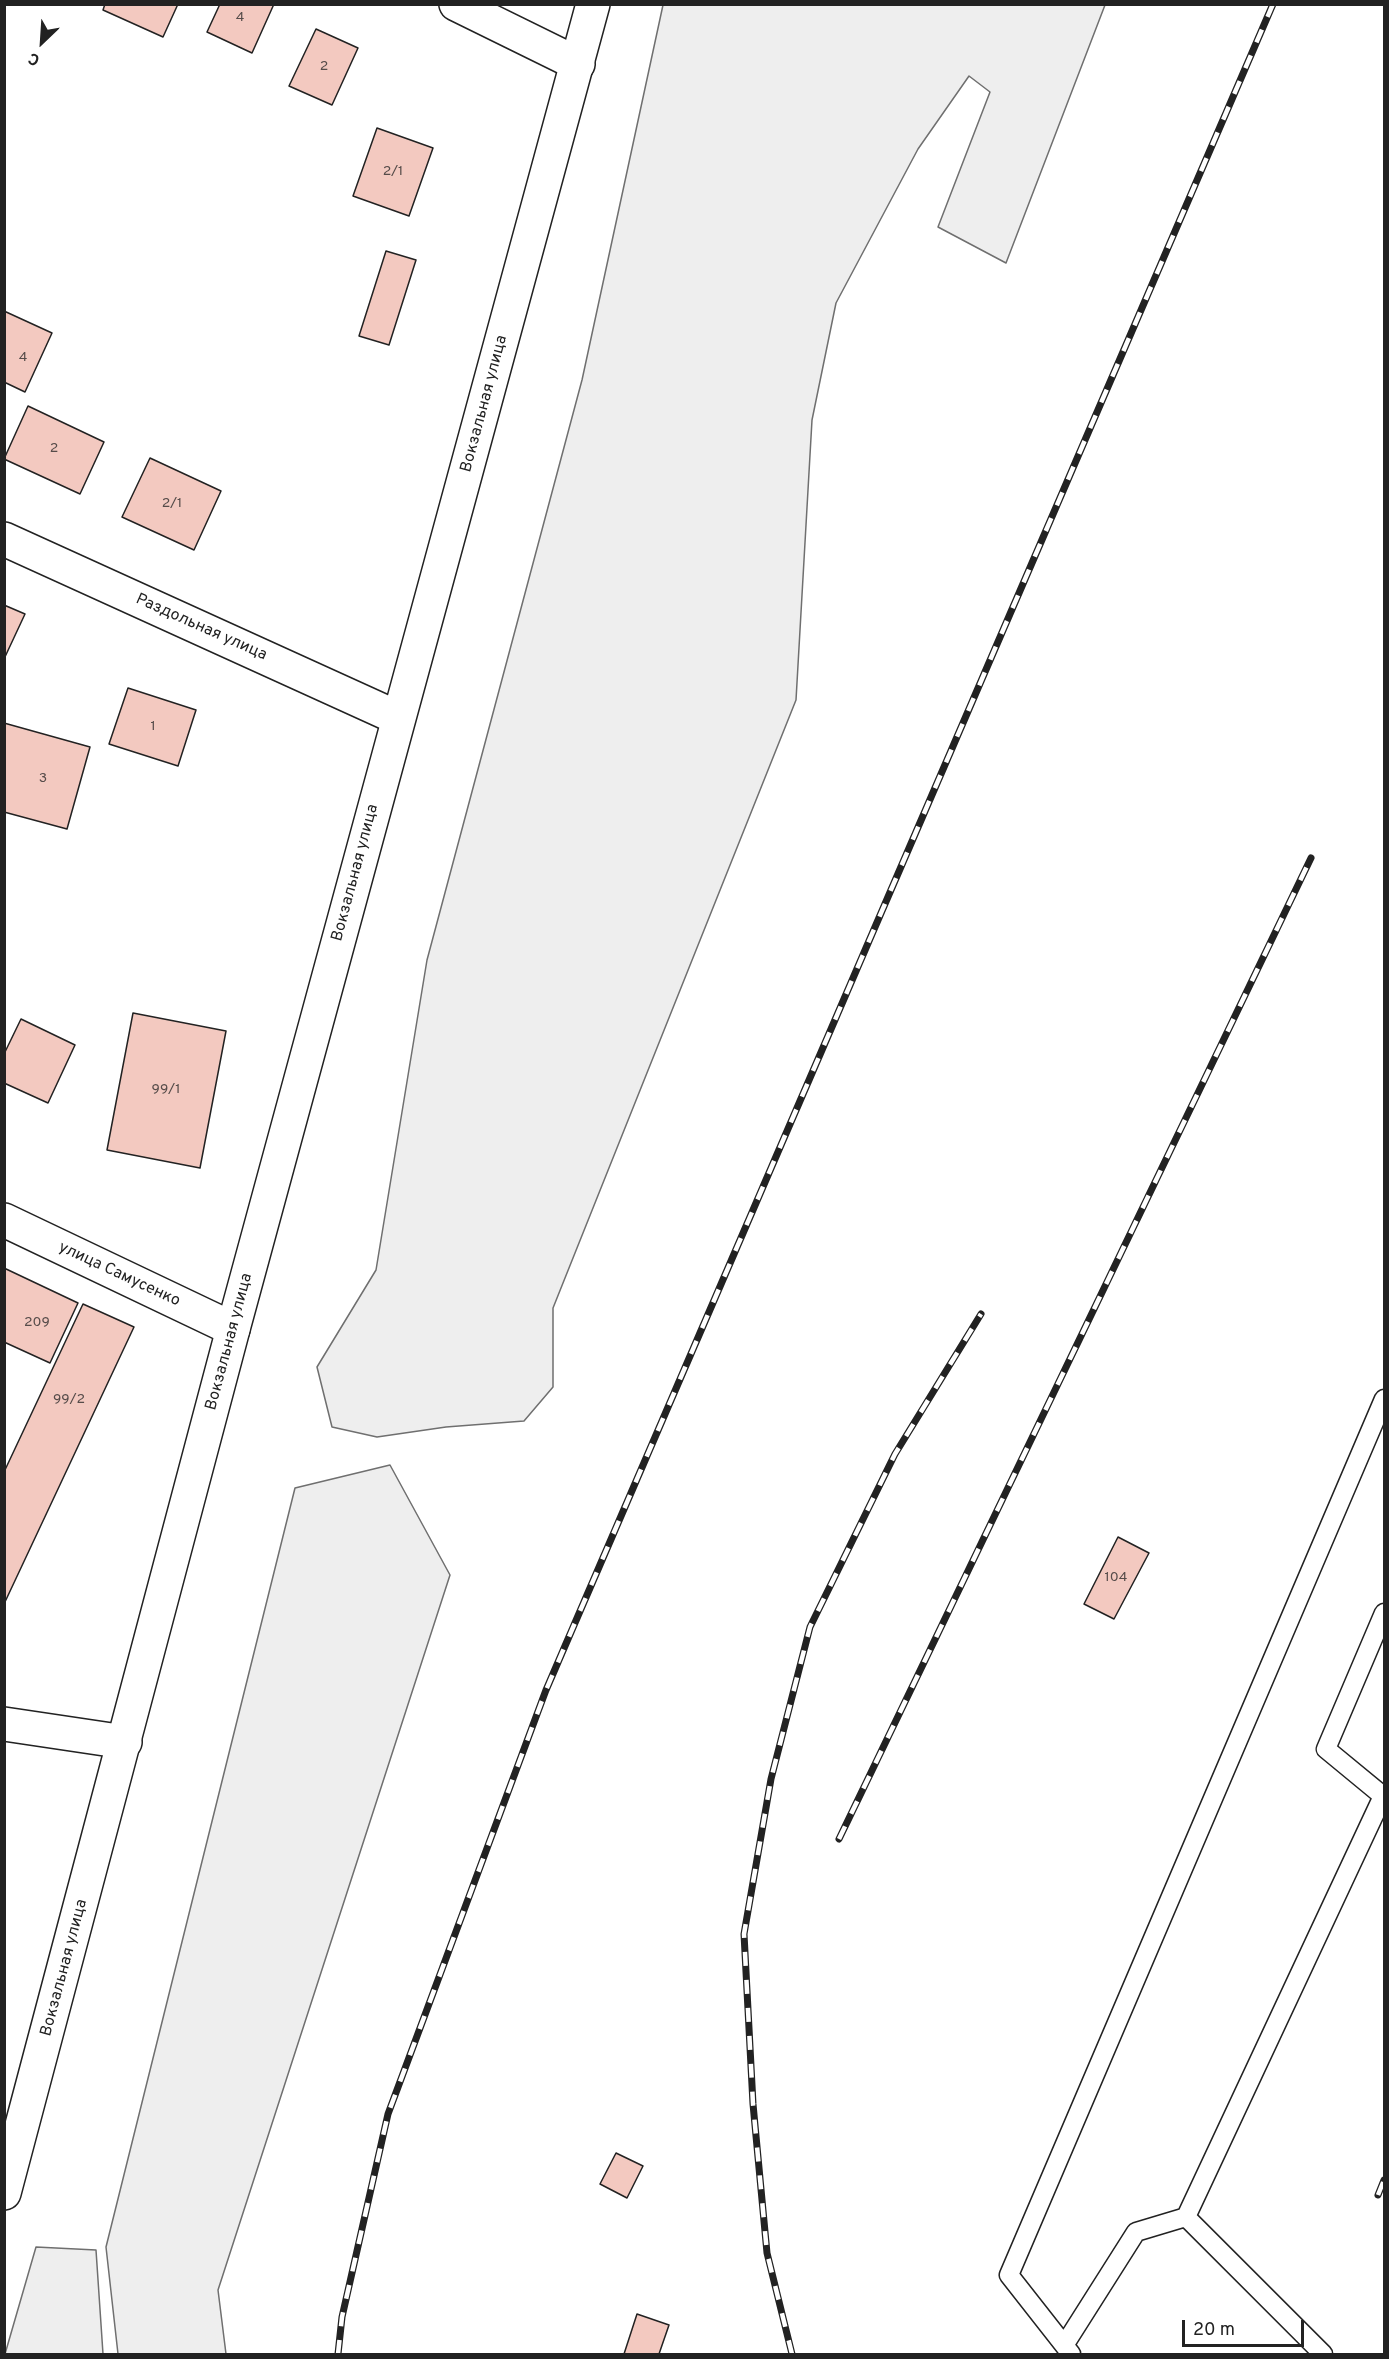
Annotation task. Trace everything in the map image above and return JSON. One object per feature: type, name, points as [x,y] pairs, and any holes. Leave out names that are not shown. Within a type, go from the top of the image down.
[{"type":"main road","points":[[456,4],[578,64]]},
{"type":"main road","name":"Вокзальная улица","points":[[4,2193],[233,1329],[593,4]]},
{"type":"main road","name":"Раздольная улица","points":[[4,539],[398,718]]},
{"type":"main road","name":"улица Самусенко","points":[[4,1221],[233,1329]]},
{"type":"main road","points":[[4,1724],[125,1742]]},
{"type":"lane","points":[[1384,1399],[1010,2275],[1068,2349],[1136,2232],[1186,2217],[1383,1796],[1326,1749],[1384,1613]]},
{"type":"lane","points":[[1186,2217],[1323,2355]]},
{"type":"shaded area","points":[[663,5],[1105,5],[1006,263],[938,227],[990,92],[969,76],[918,149],[836,303],[812,420],[796,700],[553,1308],[553,1387],[524,1421],[446,1427],[377,1437],[332,1427],[317,1367],[376,1270],[427,960],[582,380]]},
{"type":"shaded area","points":[[390,1465],[450,1575],[218,2290],[226,2354],[118,2354],[106,2247],[295,1488]]},
{"type":"shaded area","points":[[36,2247],[96,2250],[103,2354],[5,2354]]},
{"type":"building","points":[[105,4],[178,4],[163,37],[103,10]]},
{"type":"building","points":[[220,4],[274,4],[252,53],[207,32]]},
{"type":"building","points":[[316,29],[358,48],[332,105],[289,86]]},
{"type":"building","points":[[377,128],[433,148],[409,216],[353,196]]},
{"type":"building","points":[[386,251],[416,260],[389,345],[359,336]]},
{"type":"building","points":[[4,311],[52,333],[25,392],[4,382]]},
{"type":"building","points":[[28,406],[104,442],[80,494],[4,459]]},
{"type":"building","points":[[150,458],[221,491],[194,550],[122,517]]},
{"type":"building","points":[[4,605],[25,614],[4,659]]},
{"type":"building","points":[[128,688],[196,710],[178,766],[109,744]]},
{"type":"building","points":[[4,723],[90,747],[67,829],[4,812]]},
{"type":"building","points":[[133,1013],[226,1031],[200,1168],[107,1150]]},
{"type":"building","points":[[21,1019],[75,1045],[48,1103],[4,1083],[4,1054]]},
{"type":"building","points":[[4,1268],[78,1303],[50,1363],[4,1342]]},
{"type":"building","points":[[83,1304],[134,1327],[4,1604],[4,1472]]},
{"type":"building","points":[[1118,1537],[1149,1553],[1114,1619],[1084,1604]]},
{"type":"building","points":[[616,2153],[643,2166],[627,2198],[600,2184]]},
{"type":"building","points":[[637,2314],[669,2325],[659,2354],[624,2354]]},
{"type":"railway","points":[[338,2354],[342,2317],[388,2114],[546,1690],[1273,4]]},
{"type":"railway","points":[[839,1839],[1311,858]]},
{"type":"railway","points":[[792,2354],[767,2253],[753,2104],[744,1934],[771,1779],[810,1627],[895,1454],[981,1314]]},
{"type":"railway","points":[[1378,2195],[1384,2180]]}]
